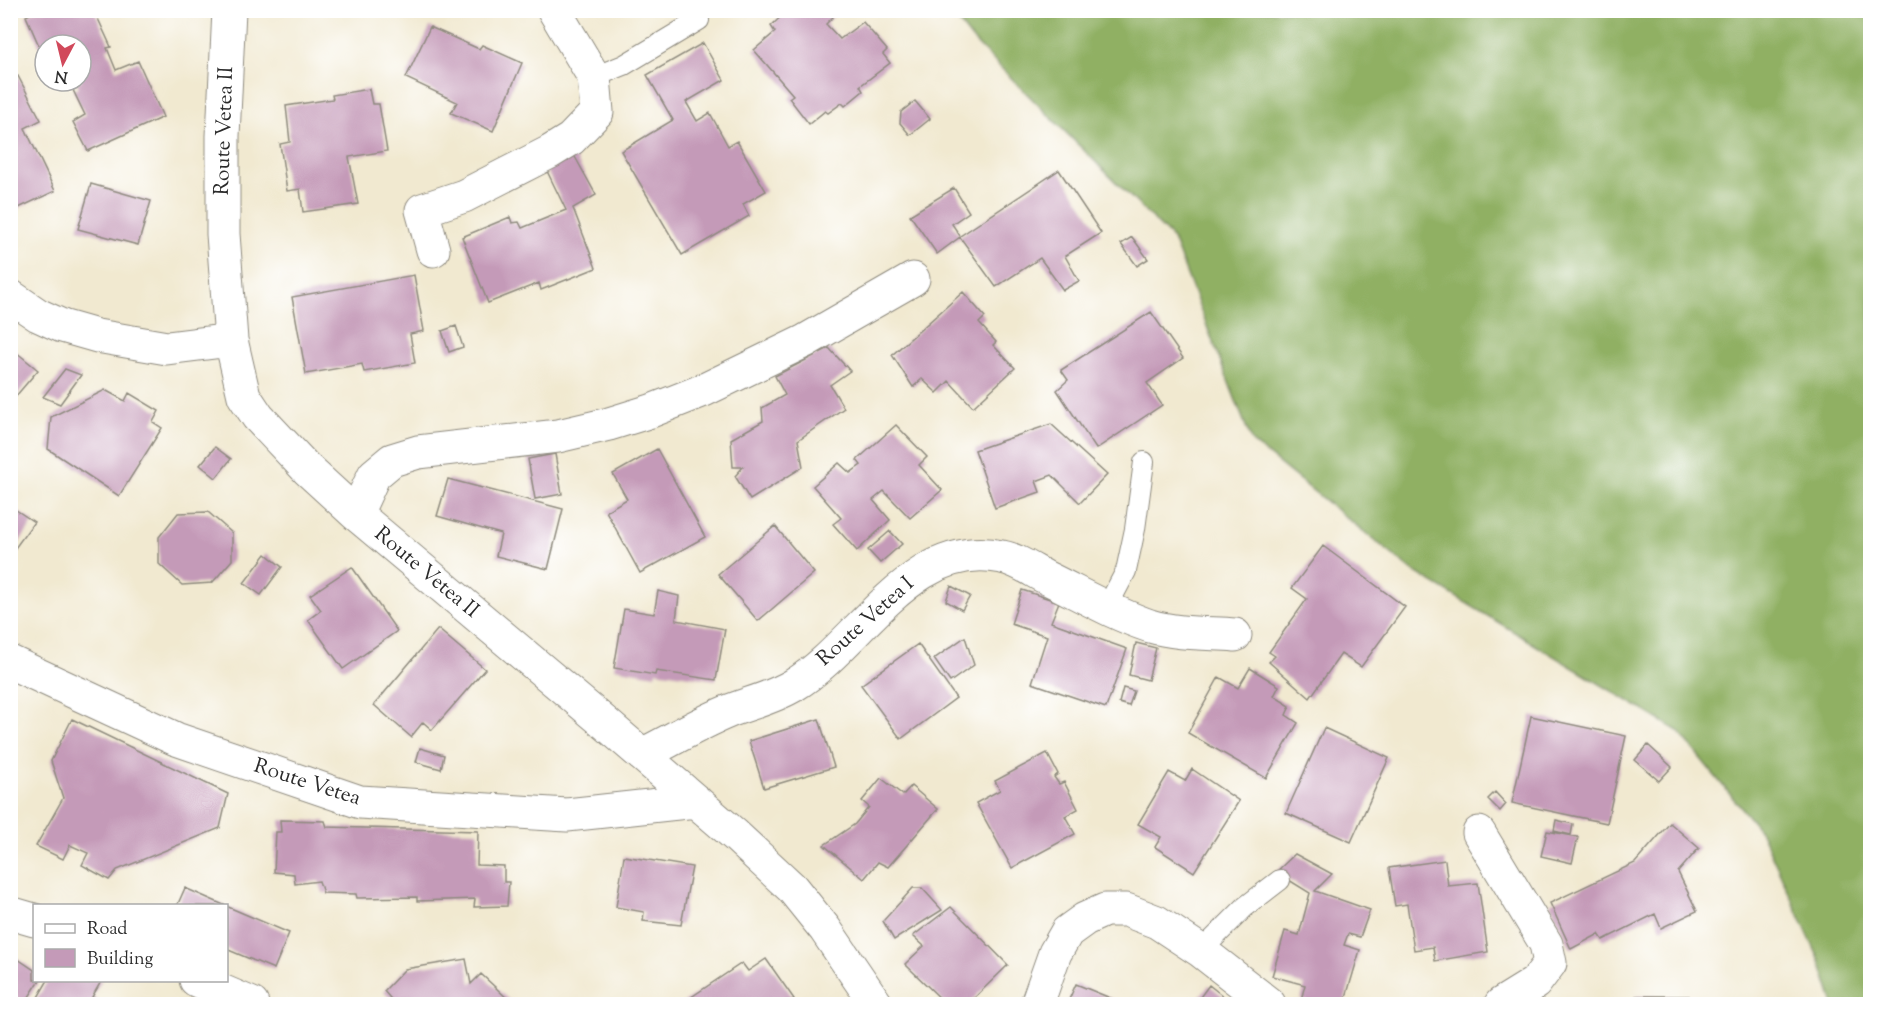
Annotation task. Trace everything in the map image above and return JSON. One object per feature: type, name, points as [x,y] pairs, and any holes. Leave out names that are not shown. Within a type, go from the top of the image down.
[{"type":"street","points":[[433,250],[422,210],[464,196],[550,152],[571,139],[597,112],[594,77],[554,10]]},
{"type":"street","name":"Route Vetea II","points":[[223,16],[223,234],[231,340],[244,396],[258,417],[356,514],[546,672],[696,801],[792,888],[825,929],[876,1005]]},
{"type":"street","points":[[356,514],[374,475],[392,460],[418,452],[558,436],[651,411],[704,390],[805,341],[913,279]]},
{"type":"street","points":[[10,296],[38,315],[62,326],[107,338],[167,348],[231,340]]},
{"type":"street","name":"Route Vetea I","points":[[642,755],[726,712],[762,700],[794,685],[826,661],[907,582],[931,567],[955,559],[977,555],[1002,557],[1151,626],[1174,631],[1235,635]]},
{"type":"street","name":"Route Vetea","points":[[10,662],[176,739],[360,802],[567,815],[696,801]]},
{"type":"street","points":[[1479,833],[1546,944],[1550,963],[1535,983],[1501,1005]]},
{"type":"street","points":[[1037,1005],[1055,952],[1067,932],[1085,919],[1105,910],[1126,910],[1156,922],[1201,951],[1269,1005]]},
{"type":"street","points":[[10,913],[33,920]]},
{"type":"street","points":[[198,982],[252,1005]]},
{"type":"lane","points":[[594,77],[624,65],[699,20]]},
{"type":"lane","points":[[1107,607],[1126,571],[1135,529],[1144,462]]},
{"type":"lane","points":[[1201,951],[1245,907],[1280,880]]},
{"type":"green space","points":[[950,11],[1870,11],[1870,1004],[1834,1004],[1820,961],[1761,832],[1678,731],[1413,571],[1252,442],[1173,239],[973,40]]},
{"type":"building","points":[[37,10],[94,10],[111,47],[107,48],[116,70],[138,61],[163,117],[88,151],[73,122],[85,115],[74,93],[93,93],[93,33],[33,33],[26,16]]},
{"type":"building","points":[[788,10],[795,15],[800,10],[828,10],[833,17],[826,24],[840,39],[863,22],[887,50],[883,54],[890,63],[860,86],[863,91],[845,106],[842,103],[828,113],[825,111],[809,124],[789,98],[793,95],[754,50],[775,32],[771,26]]},
{"type":"building","points":[[430,27],[479,49],[482,45],[522,63],[493,131],[451,113],[457,102],[406,78]]},
{"type":"building","points":[[703,43],[724,80],[686,102],[697,121],[710,113],[728,146],[737,141],[766,191],[743,204],[749,216],[682,255],[621,151],[673,120],[647,75]]},
{"type":"building","points":[[18,76],[41,120],[25,128],[55,191],[10,212],[10,79]]},
{"type":"building","points":[[369,89],[372,104],[379,104],[387,151],[349,157],[358,204],[303,212],[300,189],[287,191],[280,144],[290,142],[286,106],[333,99],[332,95]]},
{"type":"building","points":[[915,101],[930,119],[910,135],[900,123],[901,112]]},
{"type":"building","points":[[574,155],[596,195],[573,208],[596,268],[541,290],[539,283],[488,303],[462,237],[510,217],[512,223],[519,222],[522,228],[566,210],[545,167]]},
{"type":"building","points":[[1059,170],[1101,233],[1065,256],[1079,281],[1063,290],[1040,258],[996,287],[960,237],[937,254],[910,215],[954,188],[969,212],[952,224],[960,236]]},
{"type":"building","points":[[91,184],[151,201],[138,245],[78,229]]},
{"type":"building","points":[[1132,237],[1148,259],[1137,266],[1121,244]]},
{"type":"building","points":[[414,275],[424,331],[410,334],[415,363],[364,372],[362,364],[306,374],[292,297]]},
{"type":"building","points":[[963,292],[985,317],[979,323],[996,342],[993,345],[1015,368],[973,407],[949,381],[937,393],[922,379],[913,387],[892,355]]},
{"type":"building","points":[[1151,312],[1183,358],[1147,383],[1162,405],[1096,449],[1057,390],[1068,380],[1061,370]]},
{"type":"building","points":[[456,326],[463,347],[449,352],[442,331]]},
{"type":"building","points":[[10,347],[38,370],[10,403]]},
{"type":"building","points":[[829,348],[850,371],[830,385],[844,408],[798,440],[803,467],[750,500],[735,476],[743,467],[733,467],[731,439],[763,421],[762,408],[785,395],[775,376]]},
{"type":"building","points":[[65,369],[81,375],[60,404],[43,397]]},
{"type":"building","points":[[105,390],[125,401],[129,393],[159,411],[153,422],[162,428],[119,496],[48,449],[51,417]]},
{"type":"building","points":[[1051,424],[1107,475],[1080,503],[1052,475],[1036,481],[1040,492],[995,508],[975,450]]},
{"type":"building","points":[[896,425],[927,457],[919,465],[942,490],[910,518],[884,491],[873,500],[890,520],[857,551],[833,524],[841,518],[813,486],[839,463],[850,473],[861,465],[857,460]]},
{"type":"building","points":[[215,447],[231,459],[216,478],[200,465]]},
{"type":"building","points":[[657,449],[705,537],[640,573],[606,511],[627,499],[613,474]]},
{"type":"building","points":[[555,454],[562,494],[535,499],[528,459]]},
{"type":"building","points":[[448,479],[563,509],[548,569],[496,556],[501,534],[437,516]]},
{"type":"building","points":[[10,506],[34,522],[10,555]]},
{"type":"building","points":[[208,512],[232,533],[232,560],[212,583],[182,585],[159,564],[159,537],[178,513]]},
{"type":"building","points":[[775,526],[814,573],[758,621],[718,574]]},
{"type":"building","points":[[890,531],[902,544],[880,563],[868,550]]},
{"type":"building","points":[[1323,546],[1405,607],[1361,667],[1341,654],[1310,698],[1269,662],[1275,656],[1269,652],[1307,599],[1292,588]]},
{"type":"building","points":[[266,554],[282,567],[261,595],[244,583]]},
{"type":"building","points":[[352,567],[397,631],[343,669],[308,620],[321,610],[310,595]]},
{"type":"building","points":[[951,586],[970,596],[962,610],[946,601]]},
{"type":"building","points":[[1022,590],[1059,602],[1051,622],[1127,649],[1106,708],[1032,683],[1047,636],[1011,624]]},
{"type":"building","points":[[658,591],[679,596],[676,620],[725,629],[716,680],[656,671],[655,675],[614,668],[624,609],[654,614]]},
{"type":"building","points":[[438,629],[485,669],[432,730],[423,722],[411,737],[374,705]]},
{"type":"building","points":[[965,637],[974,665],[950,682],[934,659]]},
{"type":"building","points":[[1136,643],[1156,648],[1148,680],[1129,675]]},
{"type":"building","points":[[918,644],[956,698],[901,739],[861,685]]},
{"type":"building","points":[[1250,668],[1279,686],[1274,696],[1290,706],[1286,715],[1298,723],[1266,778],[1188,733],[1219,677],[1238,688]]},
{"type":"building","points":[[1123,688],[1134,691],[1129,706],[1119,703]]},
{"type":"building","points":[[1531,716],[1626,736],[1607,823],[1512,803]]},
{"type":"building","points":[[72,719],[228,794],[220,828],[117,870],[109,880],[82,865],[88,853],[70,845],[63,859],[36,846],[63,798],[51,761]]},
{"type":"building","points":[[819,719],[834,767],[764,788],[749,741]]},
{"type":"building","points":[[1324,728],[1389,758],[1351,842],[1286,813]]},
{"type":"building","points":[[1648,745],[1672,767],[1659,781],[1635,760]]},
{"type":"building","points":[[420,748],[444,755],[441,769],[416,762]]},
{"type":"building","points":[[1047,753],[1058,774],[1054,777],[1059,784],[1064,782],[1078,809],[1065,816],[1075,834],[1012,868],[976,803],[1000,790],[995,781]]},
{"type":"building","points":[[1192,769],[1239,801],[1194,872],[1155,847],[1161,837],[1138,824],[1169,772],[1185,781]]},
{"type":"building","points":[[881,778],[903,795],[911,786],[938,809],[888,867],[878,862],[864,879],[824,845],[855,824],[869,807],[862,801]]},
{"type":"building","points":[[1495,792],[1506,804],[1500,811],[1488,799]]},
{"type":"building","points":[[280,820],[325,821],[327,827],[478,831],[477,865],[504,866],[504,882],[509,882],[507,906],[474,907],[475,899],[417,901],[417,897],[357,898],[356,894],[323,893],[319,881],[295,884],[294,874],[274,872],[276,832],[281,832]]},
{"type":"building","points":[[1556,820],[1573,824],[1571,835],[1554,831]]},
{"type":"building","points":[[1670,823],[1699,848],[1678,872],[1697,911],[1661,928],[1655,914],[1603,940],[1599,934],[1571,949],[1550,903],[1635,863]]},
{"type":"building","points":[[1547,831],[1578,837],[1572,863],[1541,856]]},
{"type":"building","points":[[1295,854],[1332,874],[1315,891],[1370,910],[1360,937],[1348,934],[1344,945],[1360,950],[1344,1004],[1317,1004],[1301,1000],[1305,985],[1272,976],[1285,931],[1299,935],[1310,893],[1276,872]]},
{"type":"building","points":[[624,856],[692,867],[681,925],[643,921],[644,912],[616,907]]},
{"type":"building","points":[[1445,860],[1448,886],[1478,883],[1488,952],[1435,961],[1433,947],[1414,950],[1407,904],[1395,906],[1389,868]]},
{"type":"building","points":[[185,888],[221,904],[178,904]]},
{"type":"building","points":[[913,888],[922,888],[942,910],[894,940],[883,921]]},
{"type":"building","points":[[228,907],[289,933],[274,969],[228,950]]},
{"type":"building","points":[[951,907],[1008,965],[968,1004],[946,1004],[905,964],[924,946],[913,936]]},
{"type":"building","points":[[12,955],[33,969],[33,982],[39,982],[25,1003],[10,994]]},
{"type":"building","points":[[466,959],[471,984],[481,974],[511,1002],[508,1004],[395,1004],[384,991],[405,969]]},
{"type":"building","points":[[766,959],[794,999],[785,1004],[681,1004],[742,963],[748,971]]},
{"type":"building","points":[[47,982],[101,982],[92,997],[106,1004],[34,1004]]},
{"type":"building","points":[[1076,984],[1120,1002],[1119,1004],[1067,1004]]},
{"type":"building","points":[[1209,985],[1233,1004],[1195,1004]]},
{"type":"building","points":[[1636,996],[1689,996],[1689,1004],[1636,1004]]}]
